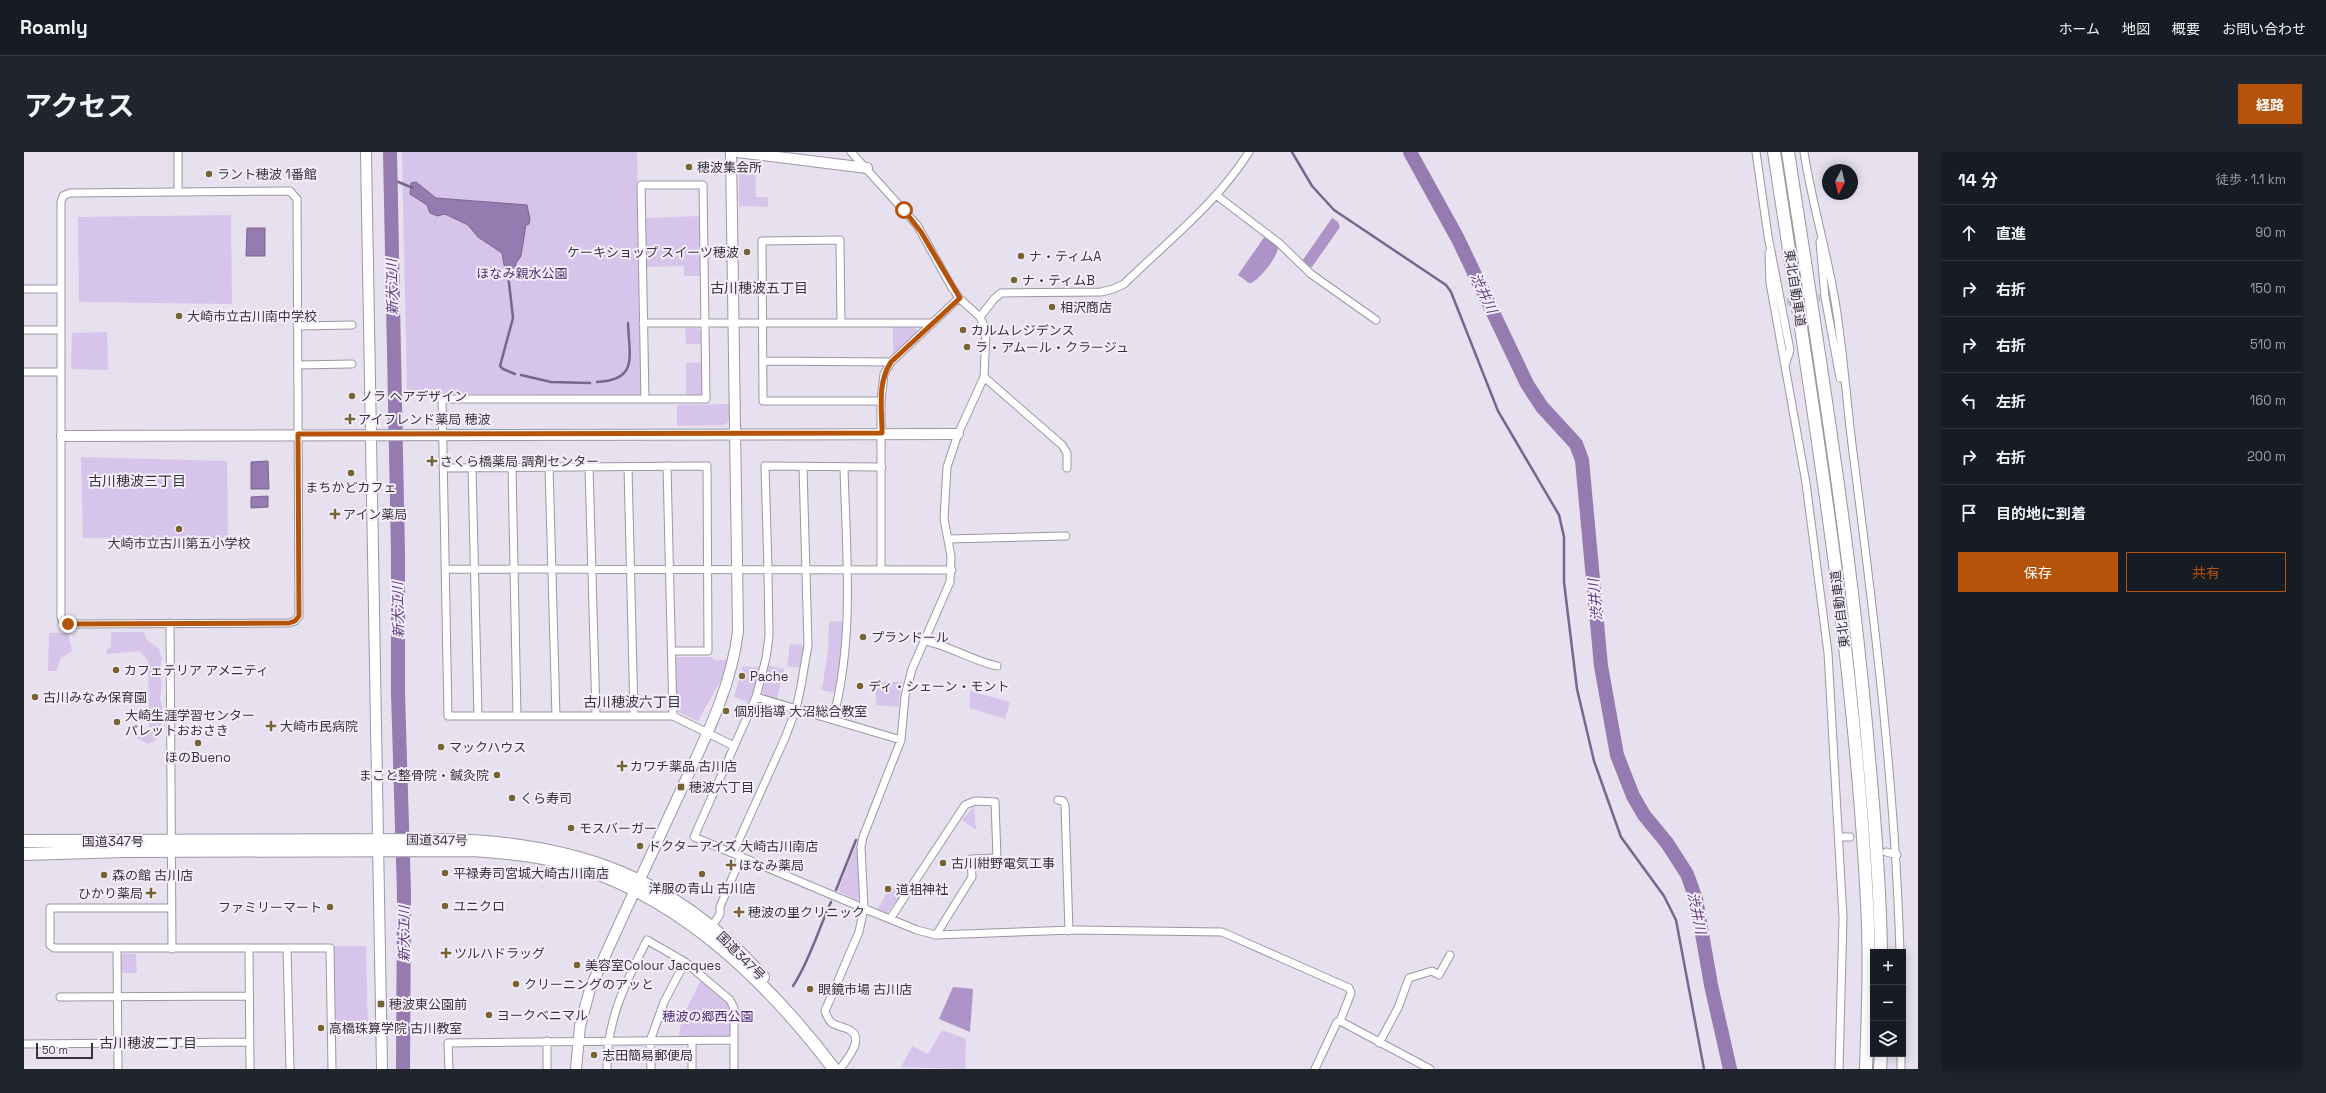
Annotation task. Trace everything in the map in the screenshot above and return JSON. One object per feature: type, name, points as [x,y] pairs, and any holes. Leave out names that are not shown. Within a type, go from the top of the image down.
[{"type":"highway","name":"東北自動車道","points":[[1774,152],[1823,472],[1852,710],[1868,903],[1866,1069]]},
{"type":"highway","name":"東北自動車道","points":[[1788,152],[1837,471],[1853,596],[1874,814],[1882,949]]},
{"type":"highway","name":"国道347号","points":[[24,841],[171,846],[378,845],[485,841],[558,851],[637,884],[686,908],[712,928],[743,954],[771,987],[790,1015],[834,1069]]},
{"type":"highway","name":"国道347号","points":[[24,854],[171,846]]},
{"type":"highway","name":"国道347号","points":[[637,884],[720,946],[790,1015]]},
{"type":"highway","points":[[1880,1069],[1881,1057]]},
{"type":"street","points":[[178,152],[178,192]]},
{"type":"street","points":[[366,152],[382,1069]]},
{"type":"street","points":[[576,1069],[583,1007],[637,884],[707,733],[728,683],[736,651],[738,631],[732,322],[731,152]]},
{"type":"street","points":[[737,152],[867,168]]},
{"type":"street","points":[[840,1069],[854,1051],[856,1043],[854,1034],[846,1028],[835,1026],[828,1019],[825,1011],[859,932],[864,908],[863,837],[901,740],[908,683],[950,582],[952,570],[944,519],[945,487],[950,457],[958,434],[984,377],[986,331],[980,317],[960,298],[917,226],[867,168],[851,152]]},
{"type":"street","points":[[980,317],[1001,293],[1101,292],[1124,284],[1216,195],[1239,168],[1249,152]]},
{"type":"street","points":[[1756,152],[1768,236],[1783,303],[1790,350],[1785,366]]},
{"type":"street","points":[[1804,152],[1835,302],[1845,396],[1882,681],[1897,855],[1900,949]]},
{"type":"street","points":[[645,399],[642,323],[641,185],[703,185],[706,399],[645,399],[442,399],[448,716],[673,716],[734,746]]},
{"type":"street","points":[[290,191],[295,194],[297,199],[299,616],[295,621],[289,623],[170,624],[68,624],[63,622],[61,617],[62,436],[60,289],[61,202],[63,196],[70,193],[290,191]]},
{"type":"street","points":[[1216,195],[1279,243],[1311,274],[1376,320]]},
{"type":"street","points":[[1818,222],[1823,297],[1845,396]]},
{"type":"street","points":[[1768,236],[1770,282],[1806,483],[1828,653],[1840,836],[1843,918],[1839,1069]]},
{"type":"street","points":[[841,322],[840,240],[762,241],[763,401],[881,400]]},
{"type":"street","points":[[24,289],[60,289]]},
{"type":"street","points":[[881,570],[881,400],[884,374],[891,362],[931,323],[960,298]]},
{"type":"street","points":[[642,323],[931,323]]},
{"type":"street","points":[[298,326],[352,325]]},
{"type":"street","points":[[24,330],[60,330]]},
{"type":"street","points":[[763,361],[891,362]]},
{"type":"street","points":[[298,365],[352,364]]},
{"type":"street","points":[[24,372],[60,372]]},
{"type":"street","points":[[984,377],[1062,445],[1067,453],[1067,468]]},
{"type":"street","points":[[62,436],[734,433],[958,434]]},
{"type":"street","points":[[667,466],[673,716]]},
{"type":"street","points":[[443,468],[707,466],[708,651],[672,652]]},
{"type":"street","points":[[882,467],[765,466],[769,636],[763,675],[756,697],[694,837],[917,930],[936,935],[1069,931],[1222,932],[1349,988],[1351,993],[1340,1021],[1337,1022],[1315,1069]]},
{"type":"street","points":[[734,853],[796,709],[808,645],[803,466]]},
{"type":"street","points":[[833,719],[844,671],[847,635],[844,466]]},
{"type":"street","points":[[549,467],[556,716]]},
{"type":"street","points":[[590,467],[596,715]]},
{"type":"street","points":[[628,467],[634,715]]},
{"type":"street","points":[[472,468],[478,716]]},
{"type":"street","points":[[512,468],[517,716]]},
{"type":"street","points":[[948,539],[1066,536]]},
{"type":"street","points":[[445,569],[952,570]]},
{"type":"street","points":[[170,624],[172,949]]},
{"type":"street","points":[[924,642],[932,643],[974,660],[998,666]]},
{"type":"street","points":[[756,697],[901,740]]},
{"type":"street","points":[[1058,800],[1063,801],[1065,805],[1069,931]]},
{"type":"street","points":[[890,919],[965,806],[975,801],[995,802],[997,858],[971,859],[972,877],[936,935]]},
{"type":"street","points":[[1840,836],[1850,837]]},
{"type":"street","points":[[1886,852],[1897,855]]},
{"type":"street","points":[[712,928],[720,914],[720,907],[741,857]]},
{"type":"street","points":[[172,908],[50,908],[50,945],[54,948],[330,948],[332,1069]]},
{"type":"street","points":[[606,1069],[607,1041],[619,997],[646,940],[685,962],[730,1000],[734,1008],[734,1069]]},
{"type":"street","points":[[117,948],[118,1069]]},
{"type":"street","points":[[288,948],[290,1069]]},
{"type":"street","points":[[249,949],[250,1069]]},
{"type":"street","points":[[1380,1043],[1398,1008],[1409,978],[1432,972],[1439,976],[1450,955]]},
{"type":"street","points":[[650,1069],[650,1041],[664,1002],[685,962]]},
{"type":"street","points":[[60,997],[249,996]]},
{"type":"street","points":[[1340,1021],[1430,1069]]},
{"type":"street","points":[[692,1040],[692,1069]]},
{"type":"street","points":[[449,1069],[448,1043],[734,1040]]},
{"type":"street","points":[[547,1041],[547,1069]]},
{"type":"street","points":[[24,1044],[250,1042]]},
{"type":"street","points":[[1901,1057],[1901,1069]]},
{"type":"green space","name":"ほなみ親水公園","points":[[402,152],[637,152],[641,395],[407,394]]},
{"type":"green space","points":[[743,165],[755,166],[756,197],[768,197],[768,207],[739,206],[739,169]]},
{"type":"green space","points":[[231,215],[232,304],[79,302],[78,217]]},
{"type":"green space","points":[[699,216],[701,276],[684,276],[684,266],[646,267],[645,218]]},
{"type":"green space","points":[[893,327],[915,327],[918,333],[893,356]]},
{"type":"green space","points":[[685,328],[697,328],[702,332],[701,344],[686,344]]},
{"type":"green space","points":[[107,332],[108,370],[71,369],[72,333]]},
{"type":"green space","points":[[703,362],[703,392],[699,396],[686,396],[686,363]]},
{"type":"green space","points":[[729,404],[729,421],[725,425],[677,426],[677,405]]},
{"type":"green space","points":[[81,457],[227,461],[228,538],[83,538]]},
{"type":"green space","points":[[843,621],[844,636],[836,693],[822,690],[828,650],[829,622]]},
{"type":"green space","points":[[111,632],[144,632],[147,640],[159,649],[162,659],[159,673],[162,683],[160,700],[163,716],[156,740],[148,744],[137,738],[141,734],[149,733],[148,661],[140,651],[107,654],[106,650],[111,647]]},
{"type":"green space","points":[[49,633],[68,633],[72,651],[61,658],[56,671],[48,671]]},
{"type":"green space","points":[[790,644],[804,645],[801,668],[787,666]]},
{"type":"green space","points":[[676,657],[712,657],[714,660],[727,660],[721,680],[698,721],[677,711]]},
{"type":"green space","points":[[743,666],[761,668],[750,703],[734,697]]},
{"type":"green space","points":[[768,666],[784,669],[777,699],[764,696],[762,691]]},
{"type":"green space","points":[[876,682],[902,682],[898,707],[876,705]]},
{"type":"green space","points":[[970,691],[1010,702],[1005,719],[970,708]]},
{"type":"green space","points":[[974,806],[976,830],[962,820]]},
{"type":"green space","points":[[857,843],[860,897],[857,900],[838,891]]},
{"type":"green space","points":[[891,886],[902,894],[886,914],[877,910]]},
{"type":"green space","points":[[332,946],[366,946],[368,1032],[334,1033]]},
{"type":"green space","points":[[123,954],[136,954],[137,973],[119,973],[119,958]]},
{"type":"green space","name":"穂波の郷西公園","points":[[701,980],[731,1007],[733,1033],[728,1039],[678,1039],[682,1018]]},
{"type":"green space","points":[[942,1030],[966,1039],[965,1069],[901,1067],[912,1046],[928,1054]]},
{"type":"shaded area","points":[[416,182],[436,198],[527,205],[530,219],[529,224],[526,225],[521,256],[516,263],[514,276],[506,276],[502,253],[478,237],[468,225],[445,214],[437,216],[430,213],[427,205],[410,194],[411,183]]},
{"type":"shaded area","points":[[1332,218],[1338,222],[1340,227],[1312,267],[1306,266],[1302,261]]},
{"type":"shaded area","points":[[247,228],[265,228],[265,256],[246,256]]},
{"type":"shaded area","points":[[1265,236],[1278,246],[1278,250],[1262,274],[1253,282],[1249,283],[1238,275]]},
{"type":"shaded area","points":[[268,461],[269,489],[251,489],[251,462]]},
{"type":"shaded area","points":[[268,496],[268,507],[251,508],[251,497]]},
{"type":"shaded area","points":[[953,987],[973,989],[970,1032],[939,1019]]},
{"type":"waterway","name":"新大江川","points":[[390,152],[398,553],[398,693],[404,893],[403,1069]]},
{"type":"waterway","points":[[1292,152],[1312,186],[1334,210],[1446,285],[1451,292],[1498,411],[1559,515],[1564,537],[1564,582],[1577,689],[1594,761],[1621,837],[1664,896],[1676,920],[1704,1069]]},
{"type":"waterway","name":"渋井川","points":[[1410,152],[1458,239],[1527,384],[1542,407],[1576,444],[1582,460],[1601,666],[1617,755],[1633,796],[1644,815],[1667,843],[1687,874],[1696,899],[1711,985],[1730,1069]]},
{"type":"waterway","points":[[391,179],[413,188]]},
{"type":"waterway","points":[[508,274],[513,318],[500,366],[503,369],[515,374]]},
{"type":"waterway","points":[[597,382],[620,377],[626,371],[630,356],[628,323]]},
{"type":"waterway","points":[[521,375],[551,382],[590,383]]},
{"type":"waterway","points":[[836,890],[856,840]]},
{"type":"waterway","points":[[793,986],[809,955],[831,902]]},
{"type":"tunnel","points":[[1787,302],[1820,298]]},
{"type":"place","name":"穂波集会所","points":[[689,167]]},
{"type":"place","name":"ラント穂波 1番館","points":[[209,174]]},
{"type":"place","name":"ケーキショップ スイーツ穂波","points":[[747,252]]},
{"type":"place","name":"ナ・ティムA","points":[[1021,256]]},
{"type":"place","name":"ナ・ティムB","points":[[1014,280]]},
{"type":"place","name":"相沢商店","points":[[1052,307]]},
{"type":"place","name":"大崎市立古川南中学校","points":[[179,316]]},
{"type":"place","name":"カルムレジデンス","points":[[963,330]]},
{"type":"place","name":"ラ・アムール・クラージュ","points":[[967,347]]},
{"type":"place","name":"ノラ ヘアデザイン","points":[[352,396]]},
{"type":"place","name":"アイフレンド薬局 穂波","points":[[350,419]]},
{"type":"place","name":"さくら橋薬局 調剤センター","points":[[432,461]]},
{"type":"place","name":"まちかどカフェ","points":[[351,473]]},
{"type":"place","name":"アイン薬局","points":[[335,514]]},
{"type":"place","name":"大崎市立古川第五小学校","points":[[179,529]]},
{"type":"place","name":"プランドール","points":[[863,637]]},
{"type":"place","name":"カフェテリア アメニティ","points":[[116,670]]},
{"type":"place","name":"Pache","points":[[742,676]]},
{"type":"place","name":"ディ・シェーン・モント","points":[[860,686]]},
{"type":"place","name":"古川みなみ保育園","points":[[35,697]]},
{"type":"place","name":"個別指導 大沼総合教室","points":[[726,711]]},
{"type":"place","name":"大崎生涯学習センター パレットおおさき","points":[[117,722]]},
{"type":"place","name":"大崎市民病院","points":[[271,726]]},
{"type":"place","name":"ほのBueno","points":[[198,743]]},
{"type":"place","name":"マックハウス","points":[[441,747]]},
{"type":"place","name":"カワチ薬品 古川店","points":[[622,766]]},
{"type":"place","name":"まこと整骨院・鍼灸院","points":[[497,775]]},
{"type":"place","name":"穂波六丁目","points":[[681,787]]},
{"type":"place","name":"くら寿司","points":[[512,798]]},
{"type":"place","name":"モスバーガー","points":[[571,828]]},
{"type":"place","name":"ドクターアイズ 大崎古川南店","points":[[640,846]]},
{"type":"place","name":"古川紺野電気工事","points":[[943,863]]},
{"type":"place","name":"ほなみ薬局","points":[[731,865]]},
{"type":"place","name":"平禄寿司宮城大崎古川南店","points":[[445,873]]},
{"type":"place","name":"洋服の青山 古川店","points":[[702,874]]},
{"type":"place","name":"森の館 古川店","points":[[104,875]]},
{"type":"place","name":"道祖神社","points":[[888,889]]},
{"type":"place","name":"ひかり薬局","points":[[151,893]]},
{"type":"place","name":"ユニクロ","points":[[445,906]]},
{"type":"place","name":"ファミリーマート","points":[[330,907]]},
{"type":"place","name":"穂波の里クリニック","points":[[739,912]]},
{"type":"place","name":"ツルハドラッグ","points":[[446,953]]},
{"type":"place","name":"美容室Colour Jacques","points":[[577,965]]},
{"type":"place","name":"クリーニングのアッと","points":[[516,984]]},
{"type":"place","name":"眼鏡市場 古川店","points":[[810,989]]},
{"type":"place","name":"穂波東公園前","points":[[381,1004]]},
{"type":"place","name":"ヨークベニマル","points":[[489,1015]]},
{"type":"place","name":"高橋珠算学院 古川教室","points":[[321,1028]]},
{"type":"place","name":"志田簡易郵便局","points":[[594,1055]]},
{"type":"district","name":"古川穂波五丁目","points":[[759,288]]},
{"type":"district","name":"古川穂波三丁目","points":[[137,481]]},
{"type":"district","name":"古川穂波六丁目","points":[[632,702]]},
{"type":"district","name":"古川穂波二丁目","points":[[148,1043]]},
{"type":"route","points":[[68,624],[289,623],[295,621],[299,616],[298,434],[882,433],[881,386],[884,374],[891,362],[931,323],[960,298],[943,273],[921,232],[904,210]]}]
